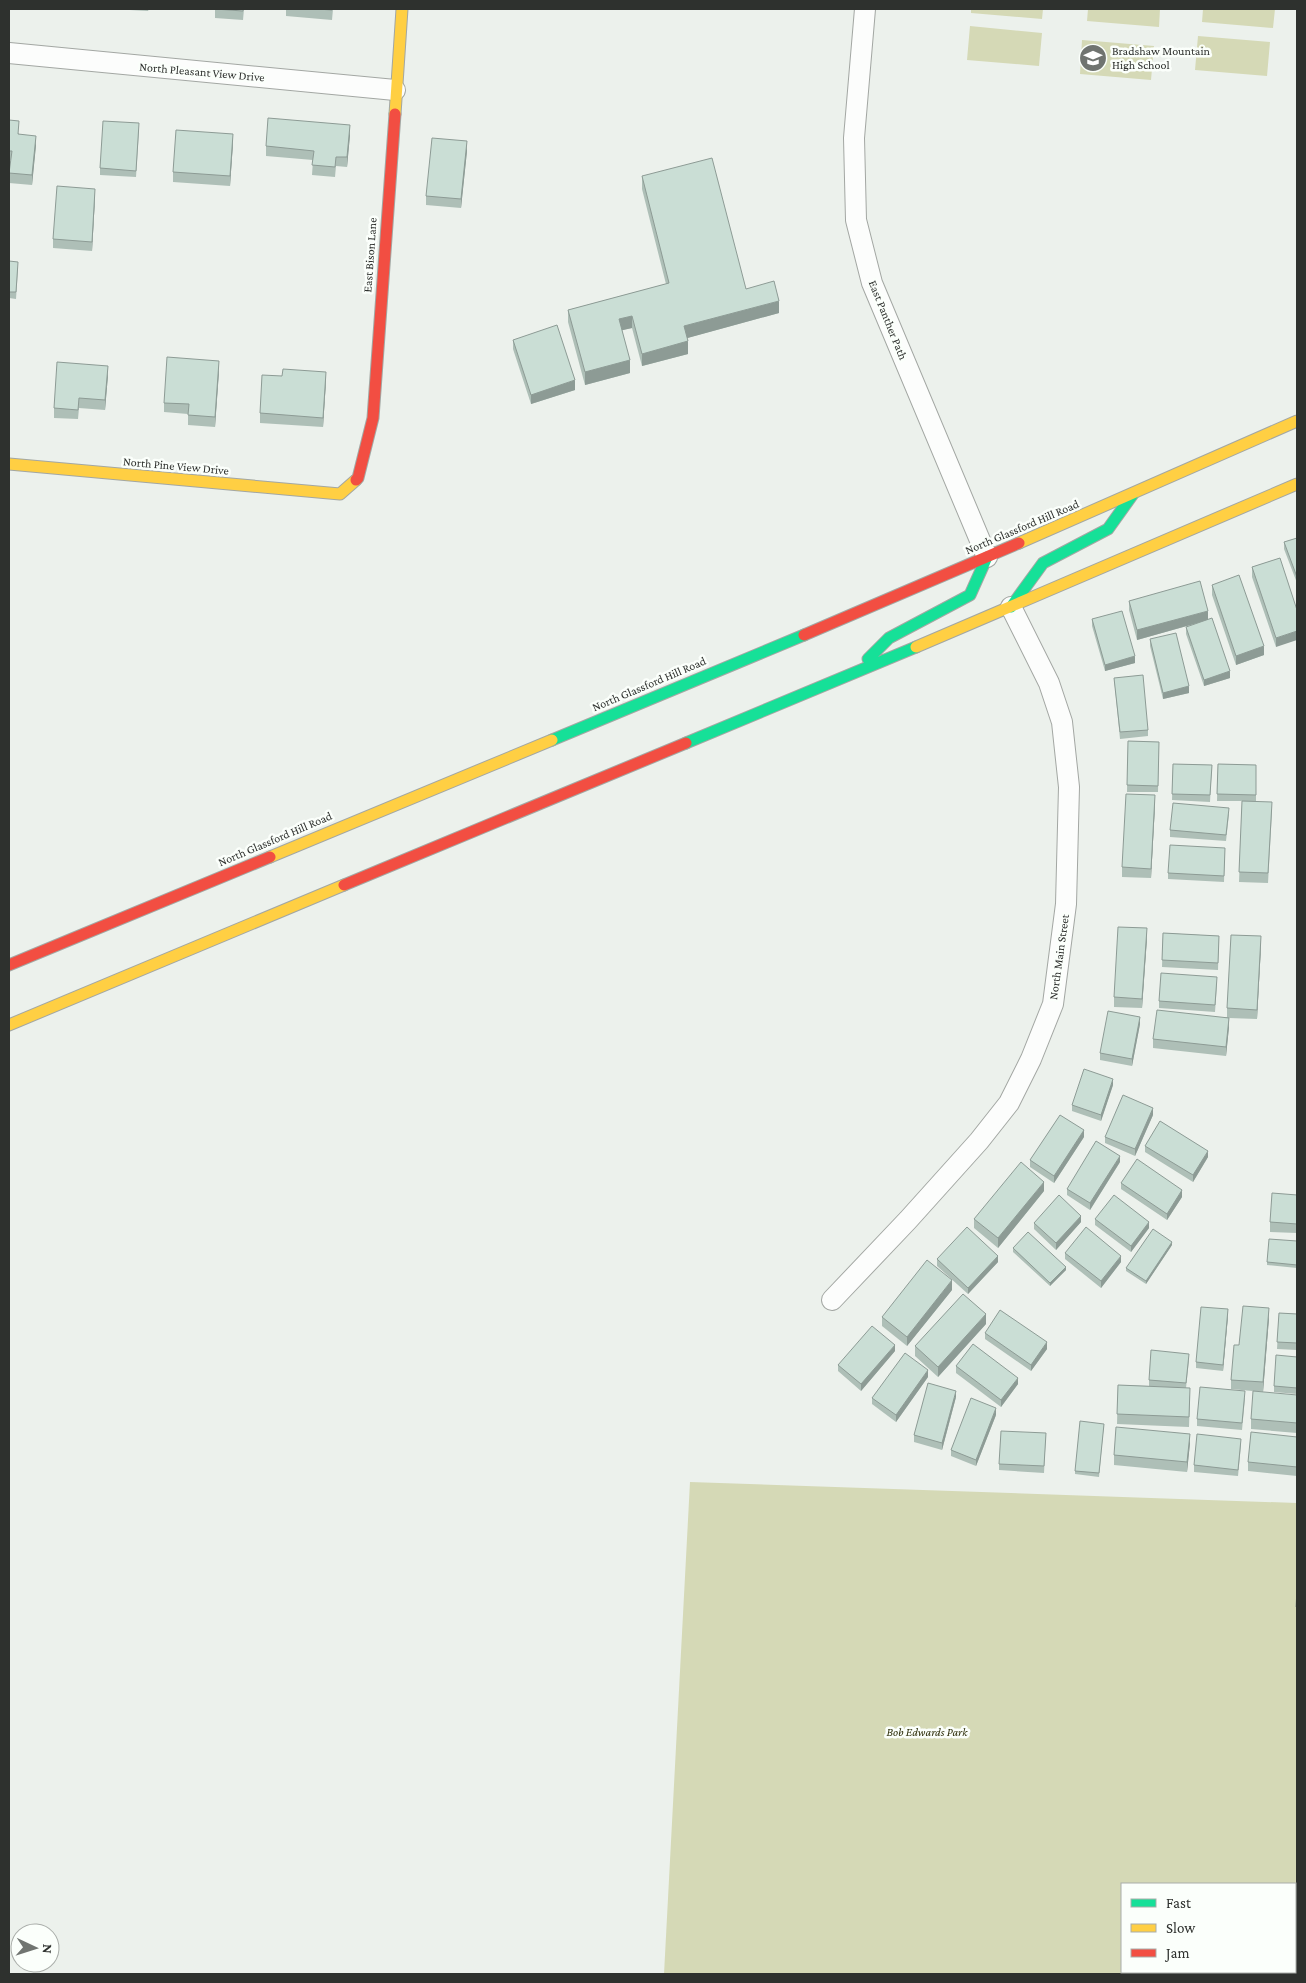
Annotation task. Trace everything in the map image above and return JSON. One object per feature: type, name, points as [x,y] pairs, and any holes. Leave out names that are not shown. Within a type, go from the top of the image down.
[{"type":"main road","name":"East Bison Lane","points":[[340,494],[358,478],[373,418],[402,9]]},
{"type":"main road","name":"North Glassford Hill Road","points":[[9,965],[987,557],[1297,421]]},
{"type":"main road","name":"North Pine View Drive","points":[[9,464],[340,494]]},
{"type":"main road","points":[[9,1025],[1011,607],[1297,484]]},
{"type":"main road","points":[[1011,607],[1043,564],[1108,529],[1134,493]]},
{"type":"main road","points":[[855,672],[890,638],[970,596],[987,557]]},
{"type":"street","name":"East Panther Path","points":[[865,9],[854,138],[856,220],[872,283],[987,557]]},
{"type":"street","name":"North Pleasant View Drive","points":[[9,53],[395,90]]},
{"type":"street","name":"North Main Street","points":[[832,1300],[908,1220],[1009,1103],[1031,1058],[1053,1004],[1066,904],[1069,787],[1062,722],[1049,683],[1011,607]]},
{"type":"green space","points":[[971,9],[1043,9],[1042,19],[971,13]]},
{"type":"green space","points":[[1088,9],[1160,9],[1159,27],[1087,21]]},
{"type":"green space","points":[[1203,9],[1275,9],[1273,28],[1202,22]]},
{"type":"green space","points":[[970,26],[1042,33],[1039,66],[967,60]]},
{"type":"green space","points":[[1198,36],[1270,42],[1267,76],[1195,70]]},
{"type":"green space","points":[[1082,40],[1154,46],[1151,80],[1080,74]]},
{"type":"green space","name":"Bob Edwards Park","points":[[690,1482],[1297,1503],[1297,1974],[664,1974]]},
{"type":"building","points":[[215,9],[243,9],[243,11]]},
{"type":"building","points":[[268,118],[350,125],[347,157],[336,157],[335,167],[312,165],[314,151],[266,146]]},
{"type":"building","points":[[9,120],[19,121],[18,134],[36,136],[32,175],[9,173],[12,151],[9,151]]},
{"type":"building","points":[[103,121],[139,123],[136,171],[100,168]]},
{"type":"building","points":[[176,130],[233,134],[230,176],[173,172]]},
{"type":"building","points":[[432,138],[467,141],[461,199],[426,196]]},
{"type":"building","points":[[712,158],[746,289],[774,281],[779,301],[684,326],[688,341],[642,354],[632,316],[619,319],[630,360],[585,372],[568,310],[669,283],[642,176]]},
{"type":"building","points":[[57,186],[95,189],[92,242],[53,239]]},
{"type":"building","points":[[9,261],[18,262],[16,292],[9,292]]},
{"type":"building","points":[[557,325],[575,380],[531,395],[513,340]]},
{"type":"building","points":[[167,357],[219,361],[215,417],[188,415],[189,404],[164,403]]},
{"type":"building","points":[[57,362],[108,366],[105,400],[79,398],[78,410],[54,408]]},
{"type":"building","points":[[283,369],[326,372],[323,418],[260,413],[262,375],[282,376]]},
{"type":"building","points":[[1297,538],[1297,577],[1284,542]]},
{"type":"building","points":[[1280,558],[1297,610],[1297,631],[1276,638],[1252,567]]},
{"type":"building","points":[[1239,575],[1264,646],[1236,656],[1212,585]]},
{"type":"building","points":[[1200,581],[1208,611],[1137,630],[1129,601]]},
{"type":"building","points":[[1122,611],[1135,656],[1105,665],[1092,619]]},
{"type":"building","points":[[1212,618],[1230,671],[1204,680],[1186,627]]},
{"type":"building","points":[[1176,633],[1189,686],[1163,693],[1150,639]]},
{"type":"building","points":[[1143,675],[1148,730],[1120,732],[1114,678]]},
{"type":"building","points":[[1128,741],[1159,742],[1158,786],[1127,785]]},
{"type":"building","points":[[1173,764],[1212,765],[1210,795],[1172,794]]},
{"type":"building","points":[[1218,764],[1256,765],[1256,795],[1217,794]]},
{"type":"building","points":[[1126,794],[1155,795],[1151,869],[1122,867]]},
{"type":"building","points":[[1242,801],[1272,802],[1268,873],[1239,872]]},
{"type":"building","points":[[1173,803],[1229,808],[1226,835],[1170,830]]},
{"type":"building","points":[[1170,845],[1225,848],[1224,876],[1168,873]]},
{"type":"building","points":[[1118,927],[1147,928],[1142,999],[1114,997]]},
{"type":"building","points":[[1163,933],[1219,936],[1218,963],[1162,960]]},
{"type":"building","points":[[1231,935],[1261,936],[1257,1010],[1227,1008]]},
{"type":"building","points":[[1161,973],[1217,977],[1215,1005],[1159,1001]]},
{"type":"building","points":[[1157,1010],[1229,1018],[1226,1047],[1153,1039]]},
{"type":"building","points":[[1108,1011],[1140,1017],[1132,1059],[1100,1053]]},
{"type":"building","points":[[1084,1069],[1113,1079],[1101,1115],[1072,1105]]},
{"type":"building","points":[[1123,1095],[1153,1108],[1135,1149],[1105,1137]]},
{"type":"building","points":[[1060,1115],[1084,1130],[1054,1176],[1030,1160]]},
{"type":"building","points":[[1160,1121],[1208,1151],[1193,1175],[1145,1146]]},
{"type":"building","points":[[1096,1141],[1120,1156],[1090,1203],[1067,1189]]},
{"type":"building","points":[[1137,1159],[1182,1190],[1167,1214],[1121,1183]]},
{"type":"building","points":[[1021,1162],[1044,1182],[998,1238],[974,1219]]},
{"type":"building","points":[[1272,1193],[1297,1195],[1297,1224],[1270,1222]]},
{"type":"building","points":[[1059,1195],[1081,1216],[1056,1243],[1034,1223]]},
{"type":"building","points":[[1114,1195],[1149,1222],[1131,1246],[1095,1219]]},
{"type":"building","points":[[967,1227],[998,1256],[968,1288],[937,1259]]},
{"type":"building","points":[[1086,1227],[1121,1256],[1101,1281],[1065,1253]]},
{"type":"building","points":[[1153,1229],[1172,1242],[1146,1281],[1126,1268]]},
{"type":"building","points":[[1028,1232],[1066,1267],[1050,1283],[1013,1248]]},
{"type":"building","points":[[1269,1239],[1297,1241],[1297,1265],[1267,1262]]},
{"type":"building","points":[[927,1260],[952,1280],[907,1337],[882,1317]]},
{"type":"building","points":[[963,1294],[986,1314],[938,1367],[915,1346]]},
{"type":"building","points":[[1243,1306],[1269,1308],[1263,1382],[1231,1380],[1234,1345],[1239,1345]]},
{"type":"building","points":[[1201,1307],[1228,1309],[1223,1365],[1196,1362]]},
{"type":"building","points":[[1000,1310],[1047,1342],[1031,1365],[985,1333]]},
{"type":"building","points":[[1279,1313],[1297,1314],[1297,1343],[1277,1342]]},
{"type":"building","points":[[872,1326],[895,1345],[861,1384],[838,1365]]},
{"type":"building","points":[[973,1344],[1018,1378],[1001,1400],[956,1366]]},
{"type":"building","points":[[1151,1350],[1189,1354],[1186,1383],[1149,1380]]},
{"type":"building","points":[[905,1353],[928,1370],[896,1415],[872,1398]]},
{"type":"building","points":[[1276,1355],[1297,1357],[1297,1388],[1274,1386]]},
{"type":"building","points":[[928,1383],[956,1391],[942,1443],[914,1435]]},
{"type":"building","points":[[1118,1385],[1190,1388],[1189,1417],[1117,1414]]},
{"type":"building","points":[[1200,1387],[1245,1391],[1242,1423],[1197,1419]]},
{"type":"building","points":[[1253,1391],[1297,1395],[1297,1423],[1251,1419]]},
{"type":"building","points":[[971,1398],[996,1408],[976,1460],[951,1450]]},
{"type":"building","points":[[1080,1421],[1104,1424],[1099,1473],[1075,1471]]},
{"type":"building","points":[[1116,1427],[1190,1434],[1187,1462],[1114,1455]]},
{"type":"building","points":[[1001,1431],[1046,1433],[1044,1466],[999,1464]]},
{"type":"building","points":[[1251,1432],[1297,1437],[1297,1467],[1248,1462]]},
{"type":"building","points":[[1197,1434],[1241,1439],[1238,1470],[1194,1465]]},
{"type":"traffic: fast","points":[[1011,607],[1043,563],[1108,529],[1133,494]]},
{"type":"traffic: fast","points":[[868,659],[889,638],[970,595],[987,557]]},
{"type":"traffic: fast","points":[[552,740],[804,635]]},
{"type":"traffic: fast","points":[[686,743],[916,647]]},
{"type":"traffic: slow","points":[[395,114],[402,9]]},
{"type":"traffic: slow","points":[[1019,543],[1297,421]]},
{"type":"traffic: slow","points":[[9,464],[340,494],[356,480]]},
{"type":"traffic: slow","points":[[916,647],[1297,484]]},
{"type":"traffic: slow","points":[[270,857],[552,740]]},
{"type":"traffic: slow","points":[[9,1025],[344,885]]},
{"type":"traffic: jam","points":[[356,480],[373,418],[395,114]]},
{"type":"traffic: jam","points":[[804,635],[1019,543]]},
{"type":"traffic: jam","points":[[344,885],[686,743]]},
{"type":"traffic: jam","points":[[9,965],[270,857]]},
{"type":"place","name":"Bradshaw Mountain High School","points":[[1093,58]]}]
